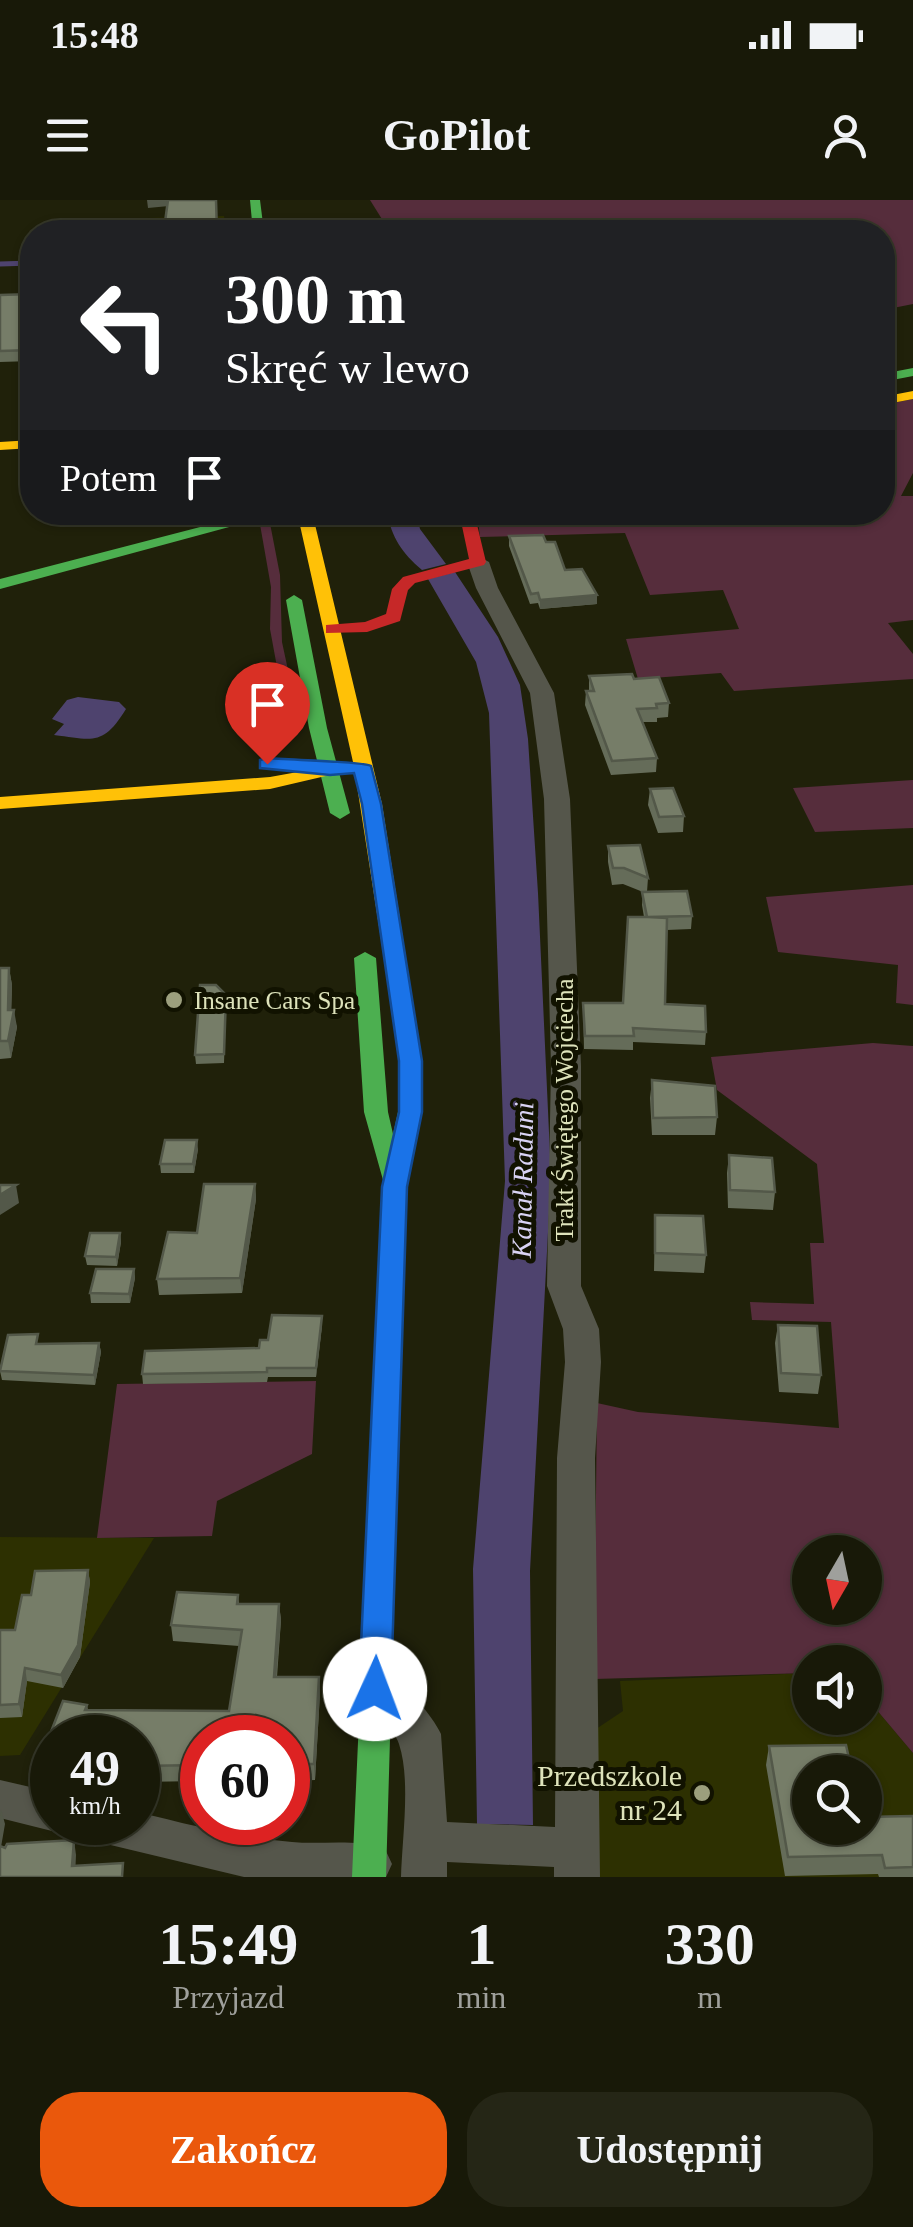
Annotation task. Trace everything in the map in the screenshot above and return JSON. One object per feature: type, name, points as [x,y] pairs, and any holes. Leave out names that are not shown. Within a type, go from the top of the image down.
[{"type":"main road","points":[[0,567],[166,525]]},
{"type":"main road","points":[[0,584],[253,525]]},
{"type":"main road","points":[[307,525],[372,804],[410,1061],[410,1112],[394,1187],[369,1870]]},
{"type":"main road","points":[[332,628],[385,623],[394,617],[403,584],[469,564],[467,525]]},
{"type":"main road","points":[[22,554],[85,546]]},
{"type":"main road","points":[[288,569],[316,718],[346,838]]},
{"type":"main road","points":[[0,782],[198,779],[270,783],[362,766]]},
{"type":"main road","points":[[0,803],[198,779]]},
{"type":"main road","points":[[363,942],[376,1112],[394,1187]]},
{"type":"street","name":"Trakt Świętego Wojciecha","points":[[375,1689],[420,1734],[439,1854],[566,1857],[576,1458],[584,1362],[581,1329],[564,1286],[566,1066],[558,799],[542,693],[487,588],[469,564]]},
{"type":"street","points":[[0,1799],[30,1806]]},
{"type":"street","points":[[160,1838],[224,1854],[369,1870]]},
{"type":"shaded area","points":[[370,200],[913,200],[913,304],[895,308],[895,220],[382,220]]},
{"type":"shaded area","points":[[224,216],[225,220],[70,220]]},
{"type":"shaded area","points":[[913,399],[913,473],[901,496],[913,496],[913,620],[888,623],[913,654],[913,679],[734,691],[721,673],[638,679],[626,639],[739,629],[723,590],[650,595],[625,533],[480,537],[479,525],[895,525],[895,403]]},
{"type":"shaded area","points":[[260,525],[270,525],[280,575],[282,642],[300,726],[288,727],[270,629],[271,587]]},
{"type":"shaded area","points":[[913,780],[913,828],[815,832],[793,788]]},
{"type":"shaded area","points":[[913,885],[913,1005],[896,1003],[898,965],[778,952],[766,897]]},
{"type":"shaded area","points":[[873,1043],[913,1046],[913,1753],[882,1716],[882,1645],[792,1645],[792,1674],[594,1679],[597,1403],[638,1412],[839,1428],[831,1322],[752,1320],[750,1302],[814,1304],[810,1243],[824,1243],[817,1164],[717,1090],[711,1057]]},
{"type":"shaded area","points":[[316,1381],[312,1454],[217,1501],[212,1536],[97,1538],[117,1384]]},
{"type":"shaded area","points":[[0,1537],[154,1538],[45,1715],[30,1715],[30,1739],[20,1755],[0,1756]]},
{"type":"shaded area","name":"Przedszkole nr 24","points":[[792,1674],[792,1735],[882,1735],[882,1716],[913,1753],[913,1877],[599,1877],[593,1731],[623,1711],[620,1681]]},
{"type":"water","points":[[391,525],[419,525],[446,564],[422,570]]},
{"type":"water","name":"Kanał Raduni","points":[[455,572],[498,637],[520,685],[528,739],[538,893],[551,1176],[530,1571],[533,1825],[477,1824],[473,1569],[505,1181],[489,713],[476,662],[428,579]]},
{"type":"water","points":[[78,697],[119,702],[126,709],[111,729],[96,738],[54,735],[64,724],[52,719],[67,700]]},
{"type":"building","points":[[168,200],[216,200],[217,220],[165,220]]},
{"type":"building","points":[[20,294],[20,350],[0,351],[0,295]]},
{"type":"building","points":[[543,535],[546,542],[555,542],[565,570],[582,569],[597,595],[540,600],[538,593],[531,594],[509,536]]},
{"type":"building","points":[[632,674],[634,679],[659,677],[669,703],[637,709],[657,758],[612,761],[586,691],[594,691],[589,676]]},
{"type":"building","points":[[673,788],[684,816],[659,817],[650,789]]},
{"type":"building","points":[[640,845],[648,878],[624,868],[613,868],[608,846]]},
{"type":"building","points":[[687,891],[692,916],[648,917],[667,918],[665,1004],[705,1006],[706,1032],[633,1028],[634,1036],[585,1036],[583,1003],[623,1003],[628,917],[647,917],[642,892]]},
{"type":"building","points":[[0,968],[9,968],[8,1010],[14,1010],[8,1041],[0,1041]]},
{"type":"building","points":[[200,985],[216,985],[226,995],[224,1054],[195,1055]]},
{"type":"building","points":[[652,1080],[715,1086],[717,1117],[653,1118]]},
{"type":"building","points":[[165,1140],[197,1140],[193,1164],[160,1164]]},
{"type":"building","points":[[729,1155],[772,1158],[775,1192],[730,1190]]},
{"type":"building","points":[[204,1184],[255,1184],[240,1278],[157,1279],[168,1232],[197,1233]]},
{"type":"building","points":[[0,1185],[16,1185],[0,1195]]},
{"type":"building","points":[[655,1215],[703,1216],[706,1255],[655,1253]]},
{"type":"building","points":[[90,1233],[120,1233],[116,1257],[85,1256]]},
{"type":"building","points":[[96,1269],[134,1269],[129,1294],[90,1293]]},
{"type":"building","points":[[272,1315],[322,1316],[316,1368],[142,1374],[145,1351],[259,1348],[260,1340],[268,1340]]},
{"type":"building","points":[[778,1325],[817,1326],[821,1375],[781,1373]]},
{"type":"building","points":[[38,1334],[36,1344],[99,1343],[94,1375],[0,1371],[8,1335]]},
{"type":"building","points":[[88,1570],[78,1645],[61,1675],[25,1668],[19,1704],[0,1705],[0,1630],[15,1630],[22,1595],[31,1595],[35,1571]]},
{"type":"building","points":[[177,1592],[238,1595],[237,1604],[279,1604],[274,1677],[319,1677],[314,1764],[310,1764],[310,1715],[180,1715],[180,1765],[160,1766],[160,1715],[58,1715],[63,1701],[87,1705],[85,1710],[229,1711],[242,1630],[171,1625]]},
{"type":"building","points":[[846,1745],[848,1755],[792,1755],[792,1845],[882,1845],[882,1817],[913,1816],[913,1867],[885,1868],[882,1855],[788,1857],[769,1746]]},
{"type":"building","points":[[7,1844],[74,1845],[72,1866],[123,1863],[122,1877],[0,1877],[0,1846],[5,1848]]},
{"type":"waterway","points":[[0,264],[20,263]]},
{"type":"traffic: fast","points":[[255,200],[258,220]]},
{"type":"traffic: fast","points":[[895,375],[913,372]]},
{"type":"traffic: fast","points":[[0,584],[228,525]]},
{"type":"traffic: fast","points":[[294,600],[318,728],[340,813]]},
{"type":"traffic: fast","points":[[365,958],[376,1112],[391,1174]]},
{"type":"traffic: fast","points":[[369,1877],[394,1187],[410,1112],[411,1061]]},
{"type":"traffic: slow","points":[[895,398],[913,395]]},
{"type":"traffic: slow","points":[[0,446],[20,445]]},
{"type":"traffic: slow","points":[[307,525],[372,804],[411,1061]]},
{"type":"traffic: slow","points":[[0,803],[270,783],[330,769],[362,767]]},
{"type":"traffic: jam","points":[[332,629],[367,627],[394,617],[400,589],[409,580],[478,562],[469,525]]},
{"type":"place","name":"Insane Cars Spa","points":[[174,1000]]},
{"type":"place","name":"Przedszkole nr 24","points":[[702,1793]]},
{"type":"route","points":[[267,764],[330,769],[362,766],[372,804],[410,1061],[410,1112],[394,1187],[375,1689]]}]
